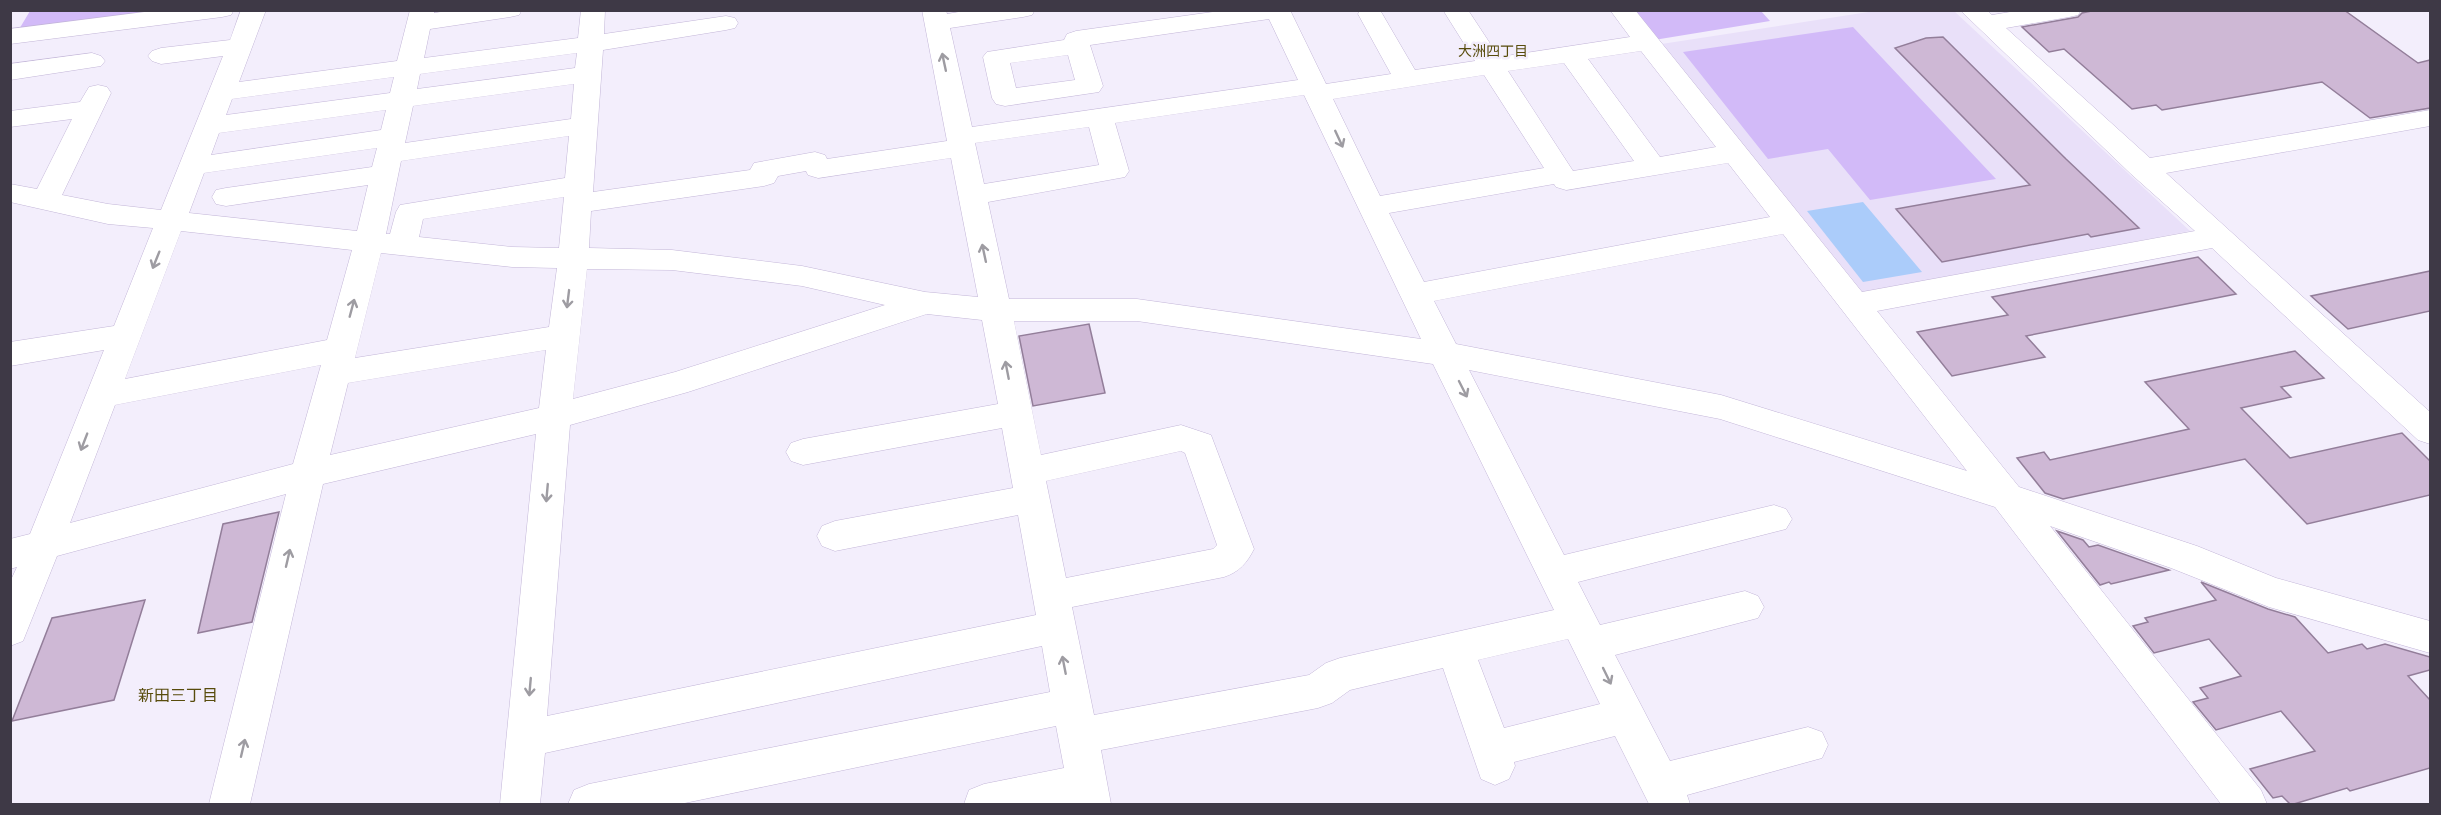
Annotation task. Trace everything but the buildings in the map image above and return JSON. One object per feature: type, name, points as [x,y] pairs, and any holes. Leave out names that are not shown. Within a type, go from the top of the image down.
[{"type":"street","points":[[10,37],[222,10]]},
{"type":"street","points":[[10,630],[254,10]]},
{"type":"street","points":[[230,804],[308,474],[369,242],[420,17],[510,10]]},
{"type":"street","points":[[984,804],[1089,794],[996,310],[935,17],[1023,10]]},
{"type":"street","points":[[1455,10],[1566,181],[1735,153]]},
{"type":"street","points":[[1622,10],[2246,804]]},
{"type":"street","points":[[1979,17],[2069,10]]},
{"type":"street","points":[[1078,46],[1076,39],[1277,11],[1371,207],[1665,794],[1808,746]]},
{"type":"street","points":[[1370,14],[1408,80]]},
{"type":"street","points":[[1979,17],[2430,431]]},
{"type":"street","points":[[222,92],[409,68],[595,30],[726,23]]},
{"type":"street","points":[[209,126],[401,100],[595,30]]},
{"type":"street","points":[[520,804],[554,417],[573,259],[584,125],[595,30]]},
{"type":"street","points":[[402,246],[410,212],[764,177],[764,169],[815,161],[818,169],[1100,117],[1408,80],[1647,42]]},
{"type":"street","points":[[161,56],[240,46]]},
{"type":"street","points":[[1571,54],[1653,167]]},
{"type":"street","points":[[10,72],[92,61]]},
{"type":"street","points":[[10,119],[94,101],[45,201]]},
{"type":"street","points":[[972,195],[1115,171],[1100,117]]},
{"type":"street","points":[[2141,168],[2430,118]]},
{"type":"street","points":[[193,166],[389,155],[584,125]]},
{"type":"street","points":[[226,197],[389,155]]},
{"type":"street","points":[[1371,207],[1561,174]]},
{"type":"street","points":[[10,193],[108,214],[512,257],[672,260],[802,276],[924,303],[996,310],[1137,310],[1445,354],[1721,407],[2007,497],[2184,557],[2280,595],[2430,637]]},
{"type":"street","points":[[1416,294],[1790,223]]},
{"type":"street","points":[[1854,304],[2218,237]]},
{"type":"street","points":[[10,554],[308,474],[554,417],[677,383],[924,303]]},
{"type":"street","points":[[10,354],[126,335]]},
{"type":"street","points":[[103,395],[338,361],[564,336]]},
{"type":"street","points":[[803,452],[1016,413]]},
{"type":"street","points":[[525,739],[1054,611],[1224,562],[1236,549],[1198,444],[1181,438],[1030,485],[835,536]]},
{"type":"street","points":[[1555,572],[1774,519]]},
{"type":"street","points":[[588,804],[1075,720],[1318,691],[1340,675],[1455,648],[1585,632],[1745,607]]},
{"type":"street","points":[[1455,648],[1493,758],[1626,716]]},
{"type":"shaded area","points":[[30,11],[177,11],[18,31]]},
{"type":"shaded area","points":[[1632,11],[1761,11],[1770,21],[1654,40]]},
{"type":"shaded area","points":[[1875,11],[1954,11],[2190,231],[1854,295],[1655,45]]},
{"type":"shaded area","points":[[1853,27],[1996,179],[1870,200],[1828,149],[1768,159],[1683,52]]},
{"type":"water","points":[[1863,202],[1922,272],[1863,282],[1807,211]]},
{"type":"district","name":"大洲四丁目","points":[[1493,51]]},
{"type":"district","name":"新田三丁目","points":[[178,695]]}]
